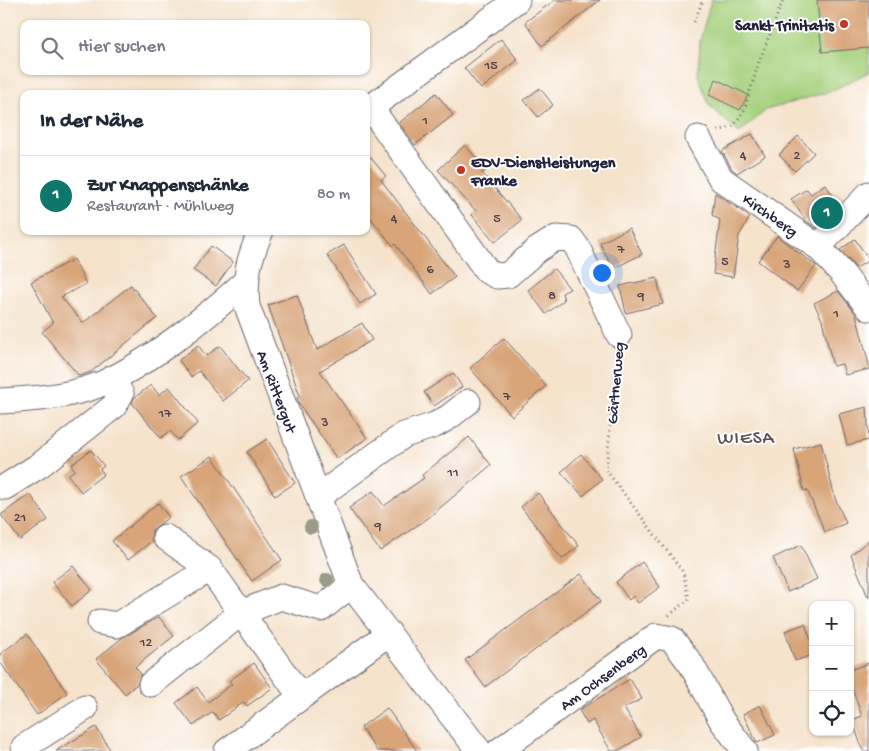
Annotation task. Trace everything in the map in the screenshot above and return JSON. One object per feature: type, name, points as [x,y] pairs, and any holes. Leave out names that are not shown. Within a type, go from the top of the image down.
[{"type":"street","points":[[370,108],[517,0]]},
{"type":"street","name":"Gärtnerweg","points":[[370,112],[487,271],[497,276],[508,276],[537,250],[556,238],[571,239],[577,247],[619,335]]},
{"type":"street","name":"Kirchberg","points":[[698,138],[721,178],[818,247],[841,272],[869,308]]},
{"type":"street","points":[[818,247],[869,194]]},
{"type":"street","points":[[0,401],[51,398],[101,384],[172,340],[222,304],[244,283],[252,250],[259,235]]},
{"type":"street","name":"Am Rittergut","points":[[244,283],[246,306],[254,329],[351,584],[480,751]]},
{"type":"street","points":[[4,487],[40,465],[114,406],[121,394],[112,378]]},
{"type":"street","points":[[319,496],[404,436],[442,421],[468,402]]},
{"type":"street","points":[[165,537],[210,569],[301,697]]},
{"type":"street","points":[[100,622],[117,625],[210,569]]},
{"type":"street","points":[[151,684],[241,613],[281,597],[321,609],[351,584]]},
{"type":"street","points":[[227,751],[389,633]]},
{"type":"street","name":"Am Ochsenberg","points":[[499,751],[648,644],[656,636],[672,638],[691,664],[722,721],[745,751]]},
{"type":"street","points":[[26,751],[24,747],[85,708]]},
{"type":"path","points":[[694,22],[703,0]]},
{"type":"path","points":[[698,138],[734,126],[744,110],[759,62],[783,0]]},
{"type":"path","name":"Gärtnerweg","points":[[619,335],[606,470],[683,572],[689,599],[654,628],[648,644]]},
{"type":"green space","points":[[711,0],[869,0],[869,72],[831,91],[766,110],[739,133],[709,105],[698,75],[700,41]]},
{"type":"building","points":[[555,0],[600,0],[542,46],[525,22]]},
{"type":"building","name":"Sankt Trinitatis","points":[[817,0],[869,0],[869,48],[822,52]]},
{"type":"building","points":[[501,39],[518,60],[481,89],[464,68]]},
{"type":"building","points":[[716,79],[748,95],[740,110],[709,95]]},
{"type":"building","points":[[540,88],[553,105],[538,117],[524,100]]},
{"type":"building","points":[[436,93],[453,115],[415,145],[399,123]]},
{"type":"building","points":[[752,134],[765,156],[737,173],[732,169],[722,151]]},
{"type":"building","points":[[798,136],[814,153],[795,171],[779,155]]},
{"type":"building","points":[[465,145],[487,170],[482,173],[522,220],[495,242],[472,215],[476,211],[438,170]]},
{"type":"building","points":[[370,157],[386,176],[381,180],[455,277],[432,294],[395,244],[393,246],[370,217]]},
{"type":"building","points":[[825,184],[839,204],[816,228],[806,221],[791,199],[807,189],[811,194]]},
{"type":"building","points":[[715,193],[750,217],[739,236],[733,277],[713,274],[720,220],[712,215]]},
{"type":"building","points":[[629,228],[642,254],[613,269],[600,243]]},
{"type":"building","points":[[777,236],[816,266],[797,291],[758,261]]},
{"type":"building","points":[[855,239],[869,260],[856,268],[840,250]]},
{"type":"building","points":[[344,245],[376,294],[360,304],[327,255]]},
{"type":"building","points":[[211,246],[233,262],[216,286],[193,270]]},
{"type":"building","points":[[74,259],[86,284],[61,297],[83,323],[131,285],[157,318],[91,372],[79,376],[42,332],[53,323],[31,282]]},
{"type":"building","points":[[554,269],[570,289],[562,293],[564,300],[546,314],[528,290]]},
{"type":"building","points":[[657,278],[663,304],[626,313],[620,286]]},
{"type":"building","points":[[838,291],[856,314],[869,365],[869,369],[845,375],[842,364],[833,366],[822,320],[814,303]]},
{"type":"building","points":[[297,295],[317,350],[362,323],[372,340],[320,371],[367,438],[337,459],[299,404],[297,398],[300,396],[268,305]]},
{"type":"building","points":[[504,338],[546,386],[512,416],[470,368]]},
{"type":"building","points":[[198,345],[206,356],[220,346],[248,381],[223,401],[199,371],[191,377],[179,360]]},
{"type":"building","points":[[453,373],[462,387],[434,406],[424,392]]},
{"type":"building","points":[[151,385],[159,395],[169,387],[198,423],[178,440],[170,431],[161,438],[132,403],[134,398]]},
{"type":"building","points":[[867,407],[869,440],[847,445],[839,414]]},
{"type":"building","points":[[469,437],[491,465],[428,518],[380,551],[349,508],[373,491],[384,506],[424,478],[422,475]]},
{"type":"building","points":[[267,439],[295,483],[275,496],[247,452]]},
{"type":"building","points":[[821,442],[835,498],[846,523],[825,532],[807,490],[804,491],[794,449]]},
{"type":"building","points":[[91,450],[104,466],[100,469],[104,474],[81,492],[68,475],[75,470],[71,465]]},
{"type":"building","points":[[581,454],[602,479],[583,496],[561,472]]},
{"type":"building","points":[[212,456],[282,560],[252,581],[181,476]]},
{"type":"building","points":[[538,493],[579,546],[562,559],[521,507]]},
{"type":"building","points":[[30,494],[48,520],[20,540],[1,515]]},
{"type":"building","points":[[158,503],[169,517],[152,530],[152,541],[128,560],[112,541]]},
{"type":"building","points":[[869,540],[869,597],[868,597],[851,555]]},
{"type":"building","points":[[801,545],[817,579],[788,592],[773,558]]},
{"type":"building","points":[[642,562],[660,587],[638,603],[633,596],[629,600],[616,582]]},
{"type":"building","points":[[73,566],[92,590],[72,606],[52,582]]},
{"type":"building","points":[[581,574],[601,601],[485,687],[465,660]]},
{"type":"building","points":[[159,617],[174,636],[135,667],[141,674],[137,684],[125,694],[96,659],[122,638]]},
{"type":"building","points":[[805,624],[809,635],[809,656],[795,661],[785,631]]},
{"type":"building","points":[[27,634],[67,693],[37,715],[0,662],[0,654]]},
{"type":"building","points":[[254,663],[272,688],[247,706],[244,702],[219,720],[213,712],[193,726],[176,703],[197,687],[208,702],[232,684],[229,681]]},
{"type":"building","points":[[869,663],[869,751],[863,751],[854,726],[854,719],[862,716],[854,694],[854,669]]},
{"type":"building","points":[[630,679],[642,699],[624,708],[641,737],[617,751],[611,751],[593,720],[587,724],[579,710]]},
{"type":"building","points":[[760,705],[775,735],[757,743],[743,714]]},
{"type":"building","points":[[387,708],[417,751],[377,751],[361,727]]},
{"type":"building","points":[[96,727],[111,751],[56,751]]},
{"type":"place","name":"Sankt Trinitatis","points":[[844,24]]},
{"type":"place","name":"EDV-Dienstleistungen Franke","points":[[461,170]]},
{"type":"place","name":"Zur Knappenschänke","points":[[827,213]]},
{"type":"district","name":"WIESA","points":[[746,436]]}]
